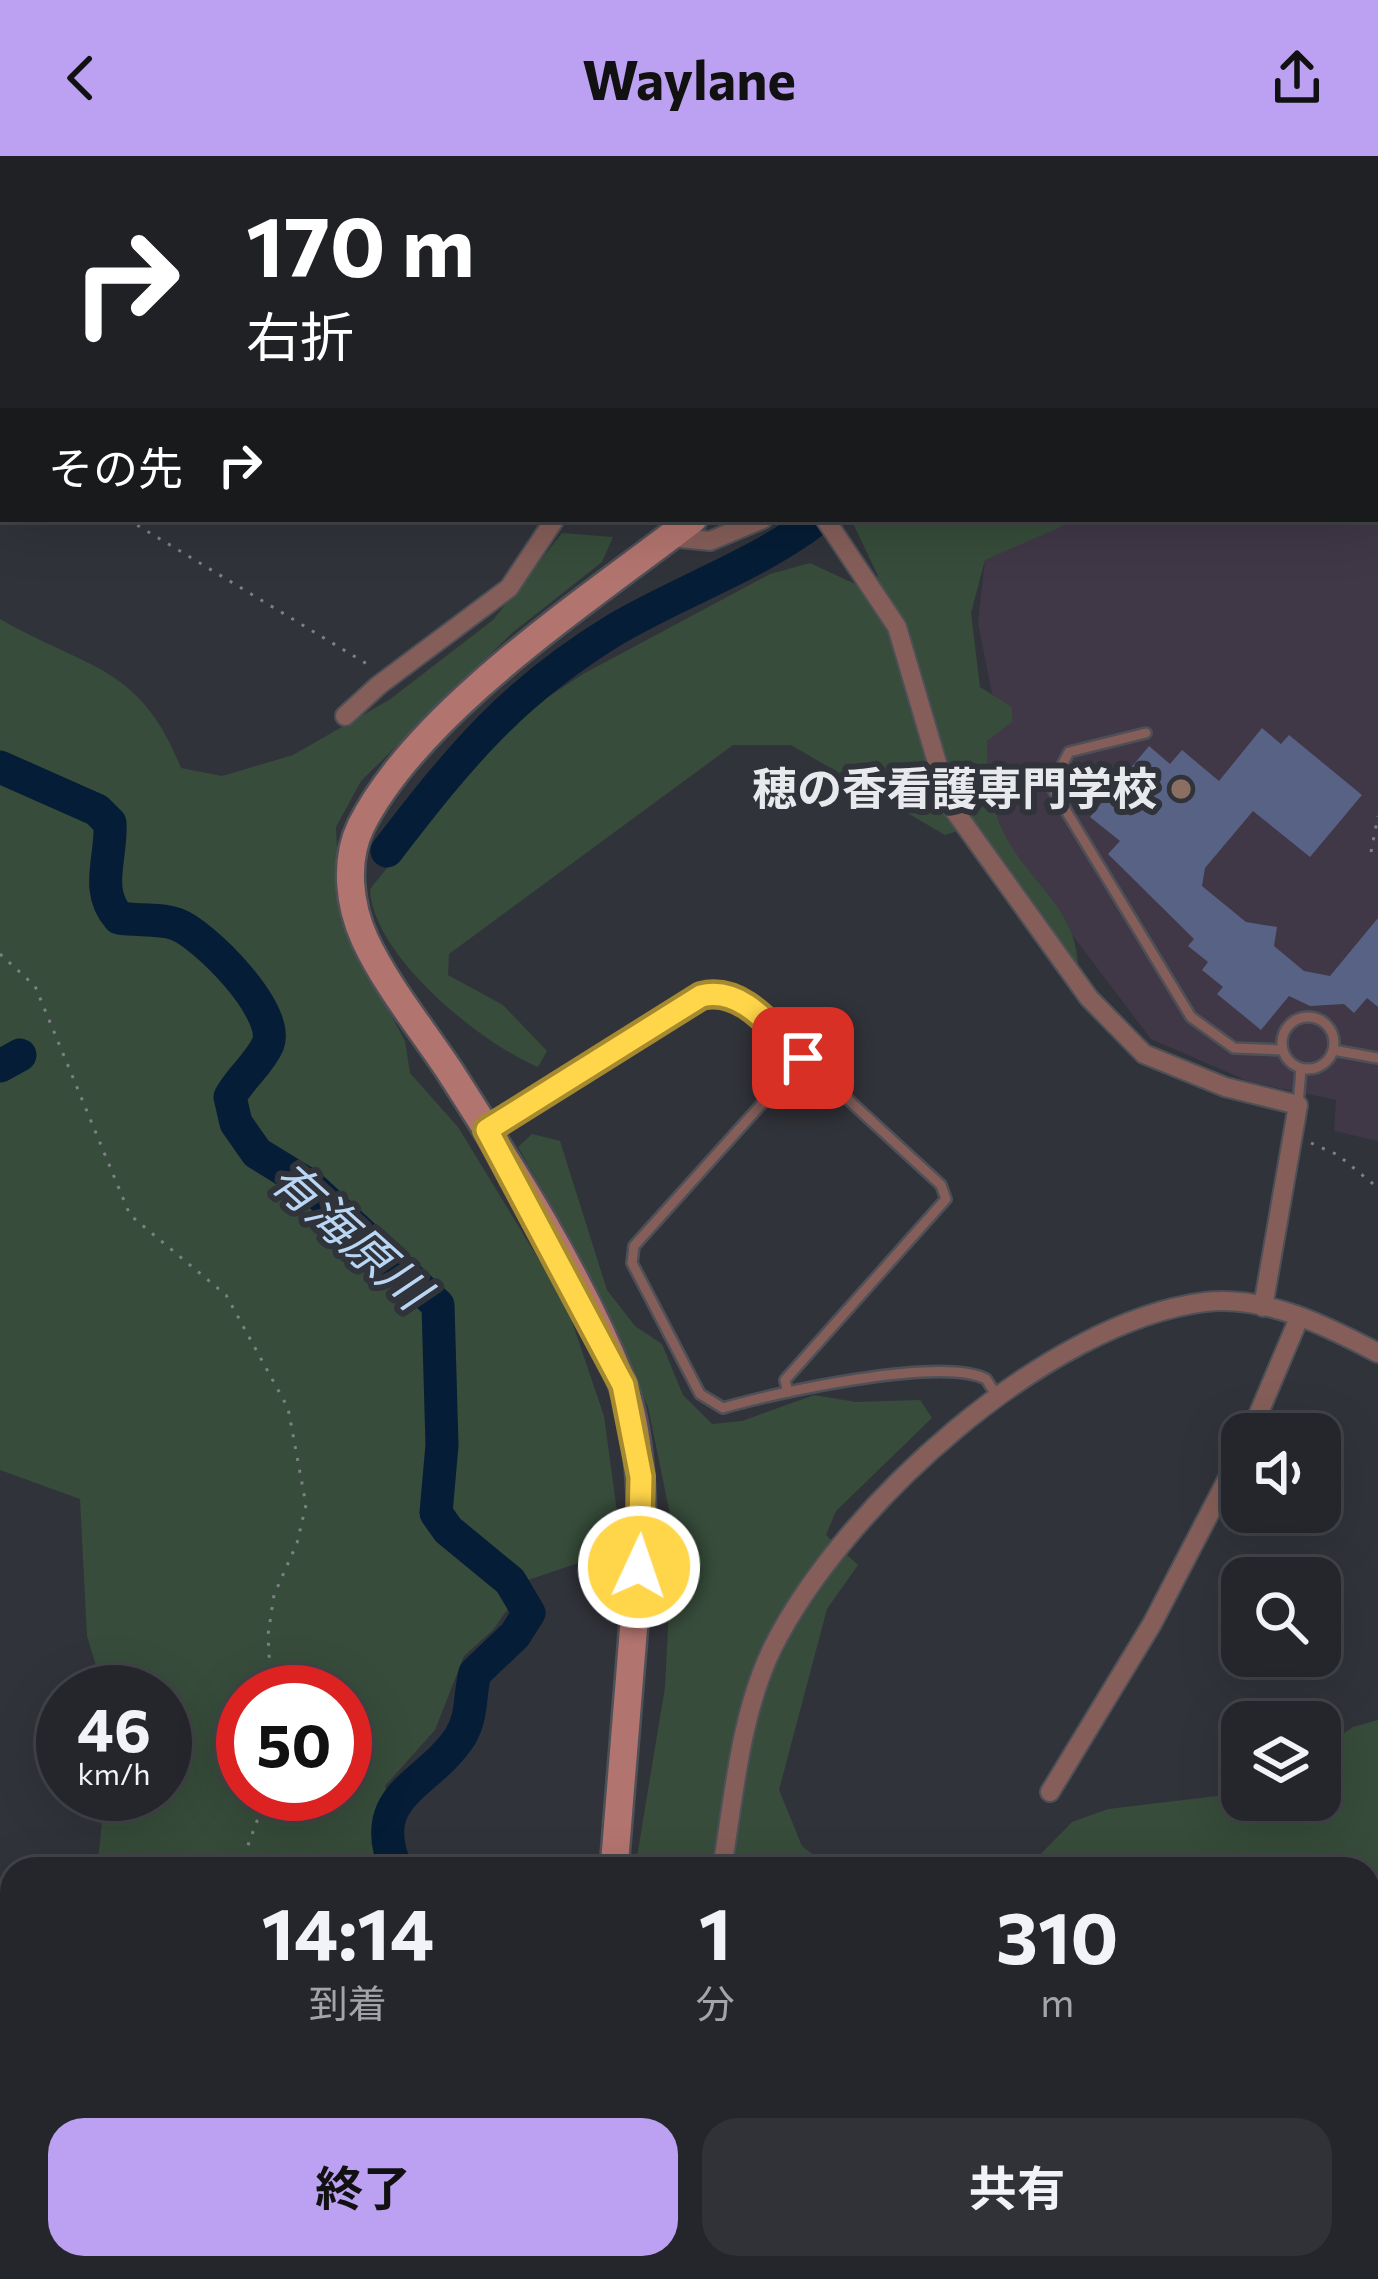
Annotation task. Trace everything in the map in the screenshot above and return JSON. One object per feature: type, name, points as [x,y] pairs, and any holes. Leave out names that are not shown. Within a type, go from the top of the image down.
[{"type":"main road","points":[[615,1857],[642,1524],[641,1477],[616,1367],[487,1130],[365,941],[351,900],[355,843],[377,800],[404,765],[496,671],[689,522]]},
{"type":"street","points":[[345,716],[386,679],[509,588],[553,522]]},
{"type":"street","points":[[670,537],[710,541],[756,522]]},
{"type":"street","points":[[828,522],[897,627],[949,803],[1089,998],[1144,1054],[1225,1087],[1298,1106],[1263,1306]]},
{"type":"street","points":[[724,1857],[753,1701],[772,1648],[802,1599],[905,1473],[949,1430],[997,1396],[1109,1333],[1159,1312],[1209,1301],[1263,1306],[1378,1353]]},
{"type":"street","points":[[1259,1413],[1299,1318]]},
{"type":"street","points":[[1050,1792],[1152,1624],[1221,1491]]},
{"type":"lane","points":[[1146,733],[1069,752],[1052,786],[1191,1017],[1234,1048],[1282,1050],[1301,1070],[1298,1106]]},
{"type":"lane","points":[[487,1130],[701,996],[720,991],[740,1000],[941,1185],[946,1199],[785,1379],[787,1389]]},
{"type":"lane","points":[[1282,1050],[1284,1032],[1306,1017],[1329,1027],[1334,1050],[1324,1064],[1301,1070]]},
{"type":"lane","points":[[1334,1050],[1378,1058]]},
{"type":"lane","points":[[803,1058],[634,1246],[632,1263],[700,1394],[723,1408],[787,1389],[953,1372],[986,1379],[997,1396]]},
{"type":"path","points":[[132,522],[386,679]]},
{"type":"path","points":[[1370,852],[1378,816]]},
{"type":"path","points":[[0,954],[34,986],[130,1215],[226,1295],[288,1408],[306,1505],[274,1594],[270,1665]]},
{"type":"path","points":[[1294,1141],[1338,1155],[1378,1188]]},
{"type":"path","points":[[247,1857],[256,1821]]},
{"type":"shaded area","name":"穂の香看護専門学校","points":[[1050,522],[1378,522],[1378,1141],[1334,1131],[1336,1100],[1250,1082],[1151,1039],[989,825],[979,753],[996,714],[978,623],[986,551]]},
{"type":"green space","points":[[852,522],[1072,522],[985,560],[971,613],[980,687],[1012,707],[1012,722],[987,741],[995,811],[1014,851],[1070,929],[1078,969],[972,826],[945,835],[791,745],[733,745],[449,954],[448,975],[503,1005],[547,1051],[538,1067],[460,1018],[409,968],[375,915],[370,889],[501,728],[583,674],[770,574],[810,563],[866,589],[878,576]]},
{"type":"green space","points":[[562,533],[613,537],[602,562],[512,633],[361,781],[336,827],[340,919],[405,1041],[410,1073],[458,1127],[566,1304],[604,1416],[618,1519],[599,1556],[528,1580],[493,1630],[464,1656],[435,1730],[385,1786],[399,1845],[408,1857],[98,1857],[102,1821],[192,1821],[192,1665],[96,1665],[87,1636],[80,1499],[0,1470],[0,619],[128,688],[148,708],[181,768],[222,776],[293,755],[389,700],[493,620]]},
{"type":"green space","points":[[532,1134],[560,1141],[607,1290],[635,1326],[662,1344],[683,1395],[712,1424],[742,1421],[814,1395],[856,1402],[920,1400],[932,1418],[836,1511],[826,1535],[858,1565],[827,1609],[779,1790],[802,1846],[816,1857],[637,1857],[665,1687],[673,1529],[648,1407],[578,1252],[518,1147]]},
{"type":"green space","points":[[1378,1720],[1378,1857],[1038,1857],[1072,1822],[1108,1809],[1221,1796],[1221,1821],[1341,1821],[1341,1735]]},
{"type":"building","points":[[1262,728],[1281,744],[1289,735],[1362,795],[1310,857],[1253,811],[1205,868],[1202,886],[1246,922],[1277,927],[1274,946],[1304,971],[1330,976],[1378,918],[1378,1007],[1367,998],[1354,1013],[1344,1004],[1310,1006],[1289,996],[1261,1030],[1217,994],[1223,987],[1202,970],[1208,962],[1188,946],[1194,939],[1108,854],[1120,841],[1090,817],[1149,746],[1170,764],[1182,750],[1219,781]]},
{"type":"waterway","points":[[387,851],[464,756],[547,677],[616,629],[769,551],[813,522]]},
{"type":"waterway","name":"有海原川","points":[[0,767],[97,810],[110,823],[107,896],[119,918],[176,924],[204,942],[237,975],[269,1030],[264,1051],[230,1097],[236,1123],[257,1153],[309,1185],[438,1305],[442,1445],[436,1513],[448,1530],[510,1581],[529,1613],[515,1635],[475,1673],[460,1737],[394,1807],[388,1824],[392,1857]]},
{"type":"waterway","points":[[0,1066],[20,1055]]},
{"type":"place","name":"穂の香看護専門学校","points":[[1181,789]]},
{"type":"route","points":[[639,1567],[641,1477],[623,1385],[600,1332],[487,1130],[701,996],[720,991],[740,1000],[803,1058]]}]
